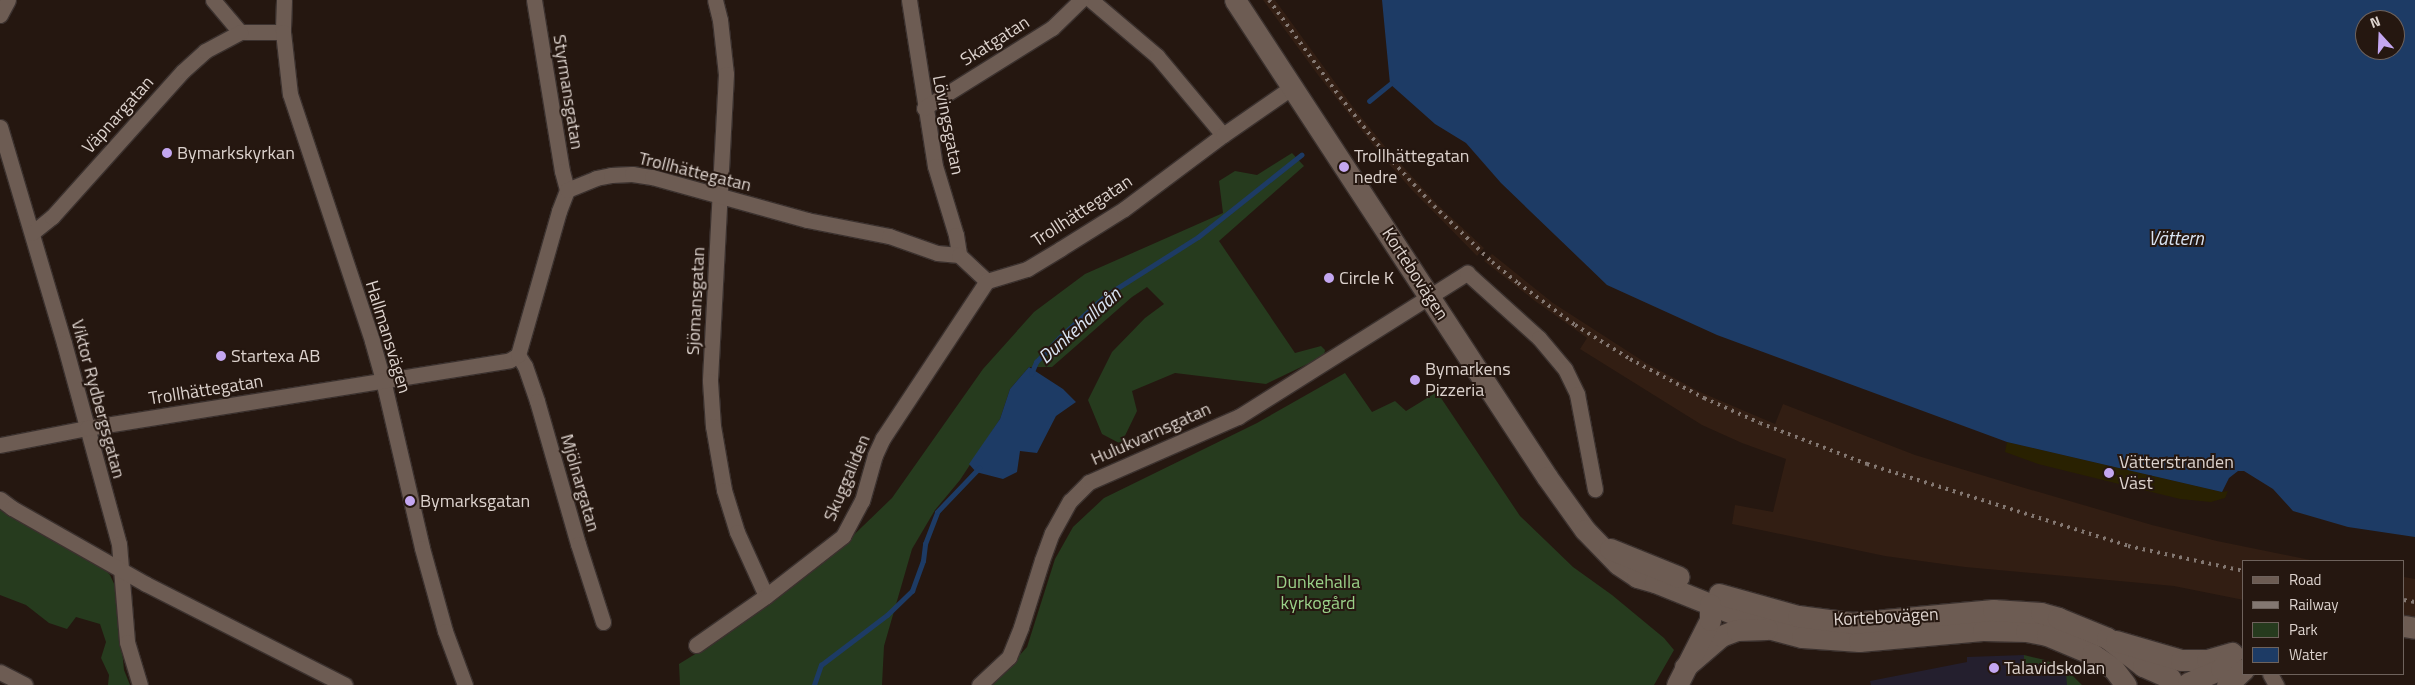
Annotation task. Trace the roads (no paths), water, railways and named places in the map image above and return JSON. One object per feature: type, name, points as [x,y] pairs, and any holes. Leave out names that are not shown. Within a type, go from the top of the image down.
[{"type":"street","points":[[0,15],[8,0]]},
{"type":"street","points":[[213,0],[240,32],[283,32]]},
{"type":"street","name":"Hallmansvägen","points":[[284,0],[283,32],[290,94],[383,380],[427,566],[445,631],[465,685]]},
{"type":"street","name":"Styrmansgatan","points":[[534,0],[562,171],[567,190]]},
{"type":"street","name":"Sjömansgatan","points":[[716,0],[726,74],[710,381],[712,426],[724,490],[737,532],[766,596]]},
{"type":"street","name":"Lövingsgatan","points":[[909,0],[924,108],[935,166],[956,235],[959,256]]},
{"type":"street","name":"Skatgatan","points":[[924,108],[1052,28],[1080,0]]},
{"type":"street","points":[[1091,0],[1157,56],[1223,135]]},
{"type":"street","name":"Kortebovägen","points":[[1235,0],[1552,484],[1585,530],[1618,564],[1637,577],[1655,582],[1772,629],[1802,637],[1859,641],[1983,630],[2026,631],[2047,635],[2092,654],[2112,668],[2126,685]]},
{"type":"street","name":"Väpnargatan","points":[[32,233],[52,217],[183,70],[204,50],[240,32]]},
{"type":"street","name":"Trollhättegatan","points":[[987,281],[1027,269],[1124,209],[1223,135],[1291,88]]},
{"type":"street","name":"Viktor Rydbergsgatan","points":[[0,127],[32,233],[119,544],[127,642],[140,685]]},
{"type":"street","name":"Trollhättegatan","points":[[567,190],[596,178],[632,174],[652,177],[807,220],[890,236],[937,253],[959,256]]},
{"type":"street","points":[[518,355],[559,211],[567,190]]},
{"type":"street","points":[[959,256],[987,281]]},
{"type":"street","name":"Hulukvarnsgatan","points":[[979,685],[1009,657],[1022,627],[1052,533],[1070,501],[1089,482],[1238,417],[1467,273],[1539,338],[1565,369],[1577,394],[1595,489]]},
{"type":"street","name":"Skuggaliden","points":[[696,645],[766,596],[843,536],[862,500],[875,454],[883,438],[987,281]]},
{"type":"street","name":"Trollhättegatan","points":[[0,445],[87,428],[491,364],[510,360],[518,355]]},
{"type":"street","name":"Mjölnargatan","points":[[518,355],[525,366],[537,401],[578,544],[603,622]]},
{"type":"street","points":[[0,499],[12,508],[86,548],[121,570],[344,685]]},
{"type":"street","name":"Kortebovägen","points":[[1599,544],[1711,605],[1852,623],[1993,610],[2019,610],[2058,618],[2106,638],[2143,666],[2183,682]]},
{"type":"street","points":[[1681,676],[1710,620],[1711,605]]},
{"type":"street","points":[[1681,676],[1721,636],[1737,630],[1772,629]]},
{"type":"street","points":[[2106,638],[2181,660],[2207,660],[2240,656]]},
{"type":"street","points":[[2147,685],[2183,682],[2221,669],[2240,656]]},
{"type":"street","points":[[2227,685],[2240,656]]},
{"type":"street","points":[[0,672],[25,685]]},
{"type":"water","name":"Vättern","points":[[1382,0],[2415,0],[2415,537],[2348,527],[2293,511],[2273,489],[2244,471],[2238,471],[2229,478],[2222,492],[2007,442],[1717,335],[1607,285],[1501,183],[1466,143],[1435,124],[1390,84]]},
{"type":"water","points":[[1029,367],[1063,389],[1076,402],[1056,416],[1037,453],[1020,451],[1017,472],[1003,479],[976,472],[969,464],[1000,419],[1010,389]]},
{"type":"waterway","name":"Dunkehallaån","points":[[1369,101],[1390,84]]},
{"type":"waterway","name":"Dunkehallaån","points":[[1031,374],[1036,362],[1105,296],[1198,237],[1301,155]]},
{"type":"waterway","name":"Dunkehallaån","points":[[814,685],[821,665],[887,615],[912,591],[923,561],[925,544],[937,512],[979,468]]},
{"type":"railway","points":[[1269,0],[1340,97],[1383,151],[1434,206],[1492,262],[1518,283],[1575,325],[1630,359],[1704,398],[1760,423],[1867,464],[2128,546],[2242,571]]},
{"type":"railway","points":[[2405,600],[2415,602]]},
{"type":"place","name":"Bymarkskyrkan","points":[[167,153]]},
{"type":"place","name":"Trollhättegatan nedre","points":[[1344,167]]},
{"type":"place","name":"Circle K","points":[[1329,278]]},
{"type":"place","name":"Startexa AB","points":[[221,356]]},
{"type":"place","name":"Bymarkens Pizzeria","points":[[1415,380]]},
{"type":"place","name":"Vätterstranden Väst","points":[[2109,473]]},
{"type":"place","name":"Bymarksgatan","points":[[410,501]]},
{"type":"place","name":"Talavidskolan","points":[[1994,668]]},
{"type":"park label","name":"Dunkehalla kyrkogård","points":[[1318,593]]}]
